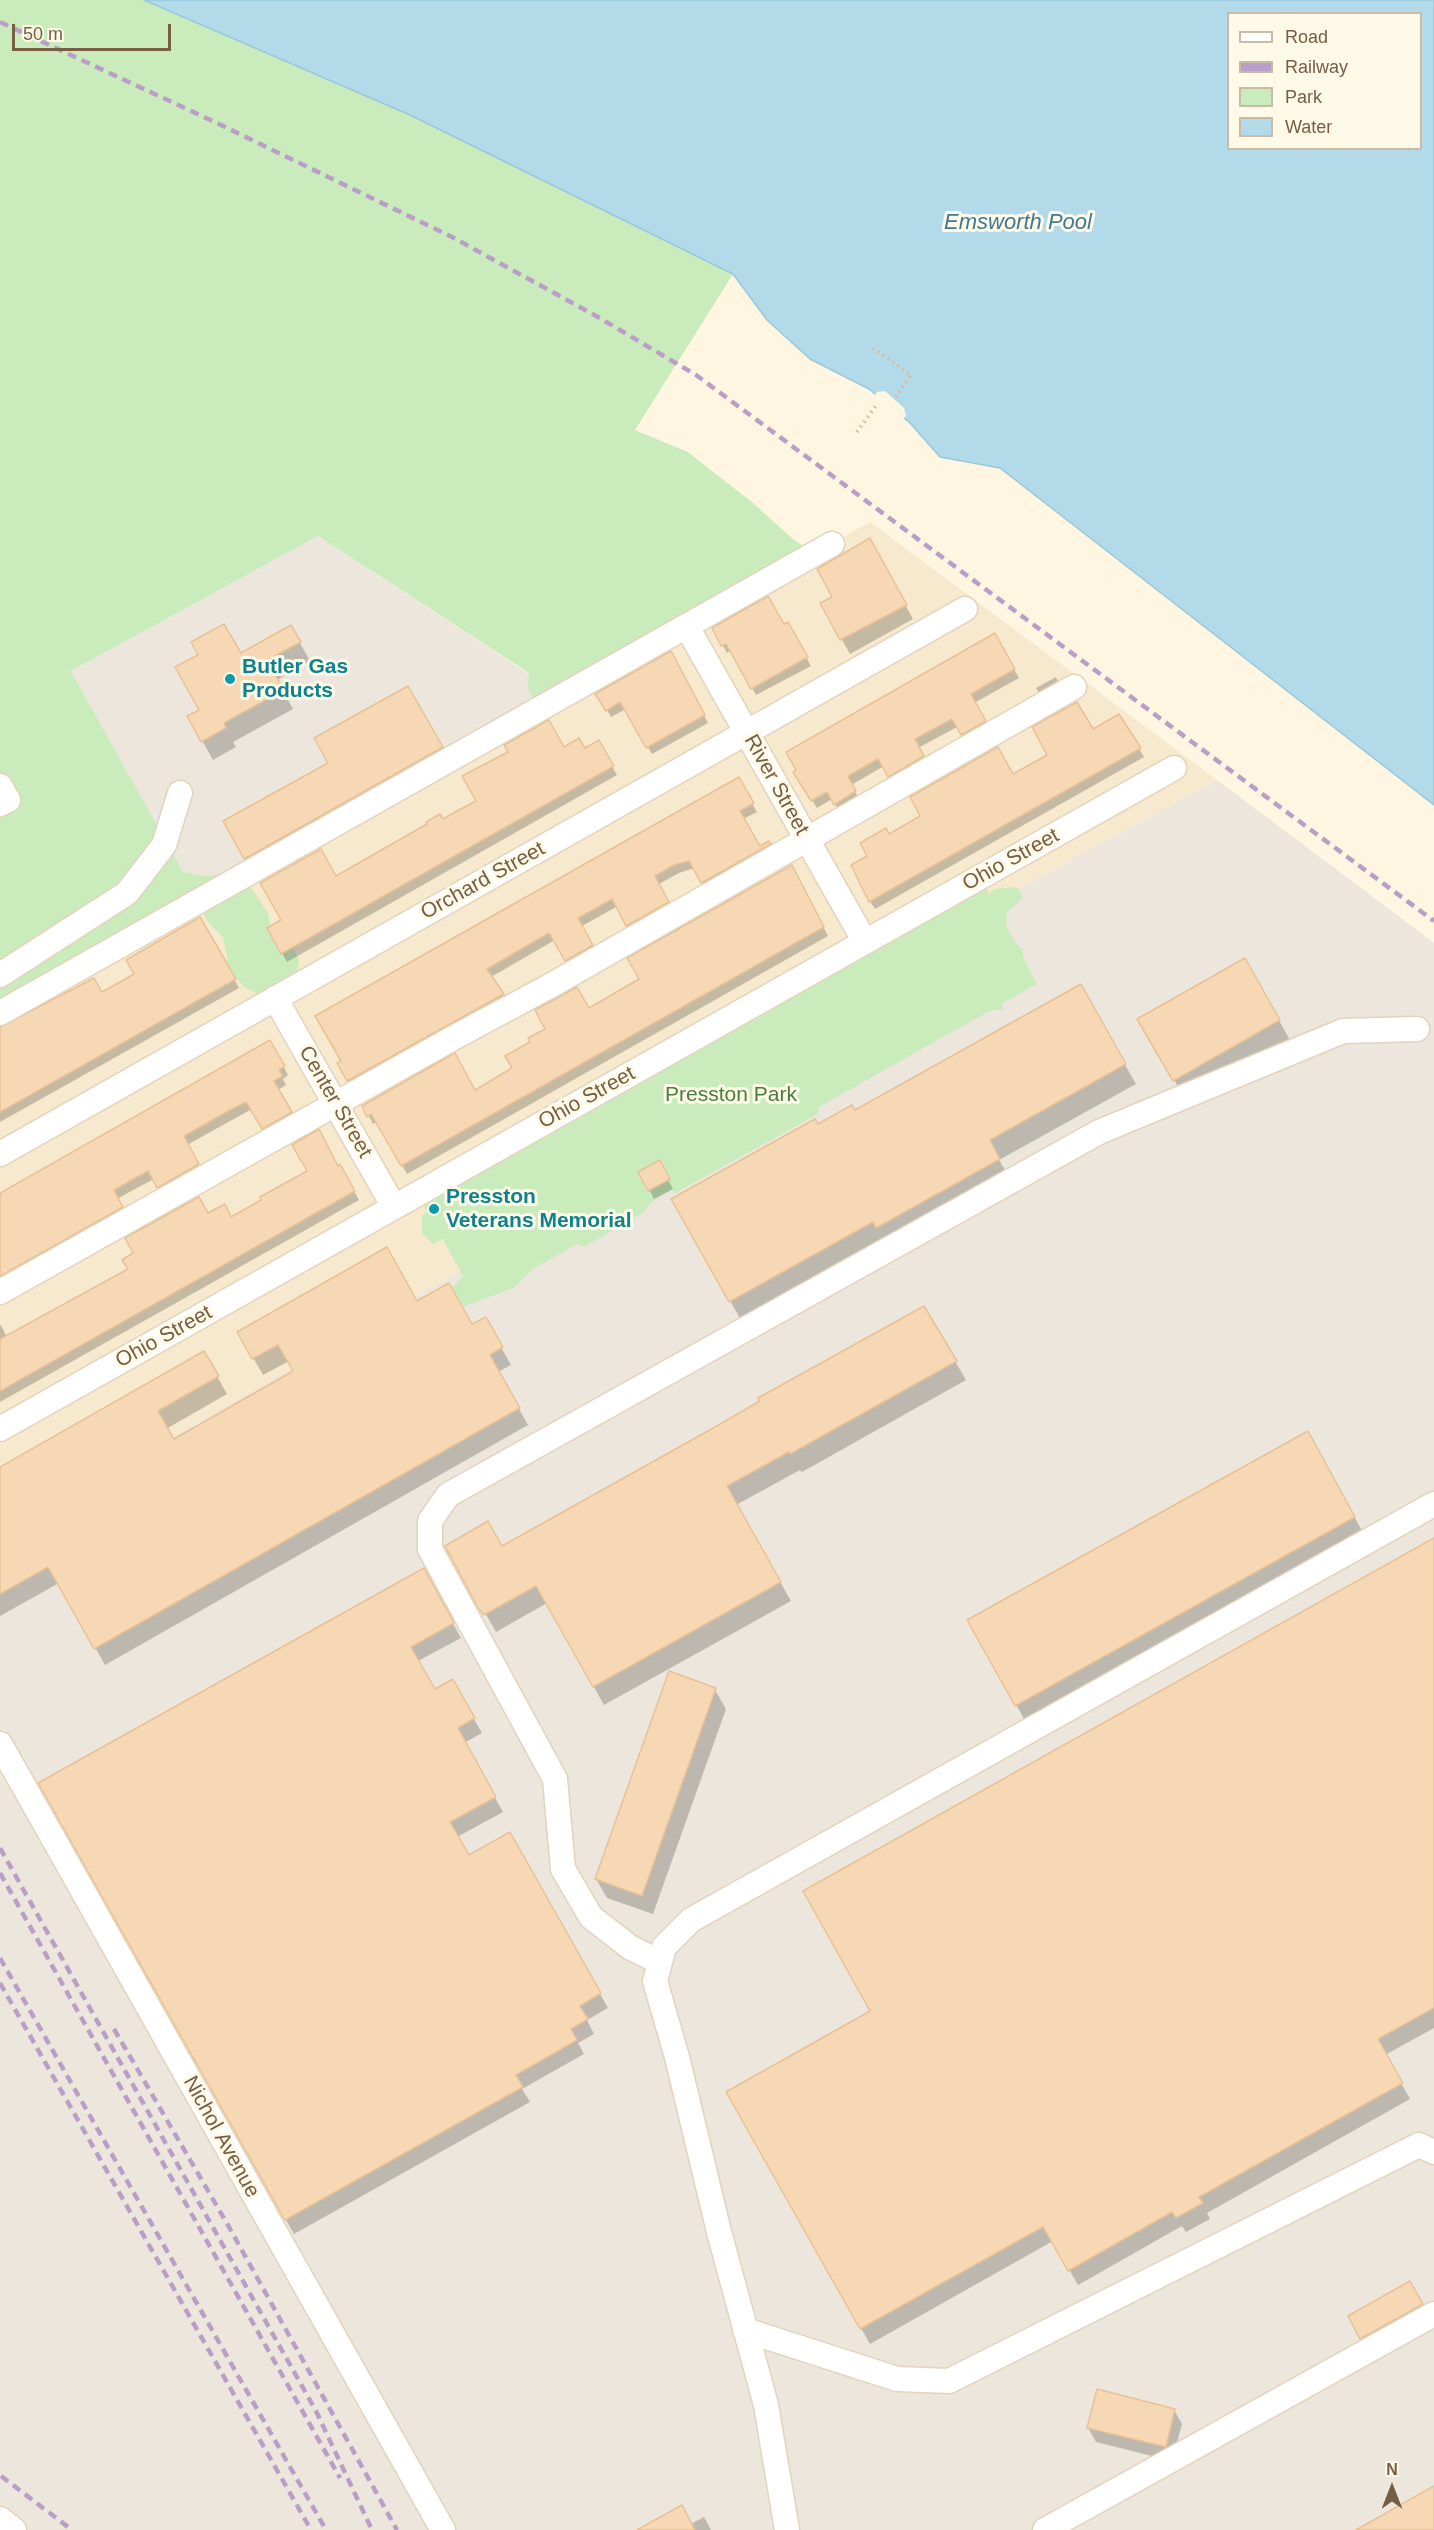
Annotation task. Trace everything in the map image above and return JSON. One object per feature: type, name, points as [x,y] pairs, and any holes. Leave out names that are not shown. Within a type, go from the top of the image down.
[{"type":"street","points":[[0,1013],[831,544]]},
{"type":"street","name":"Orchard Street","points":[[0,1154],[965,609]]},
{"type":"street","name":"River Street","points":[[687,627],[865,942]]},
{"type":"street","points":[[0,1292],[337,1105],[1074,687]]},
{"type":"street","name":"Ohio Street","points":[[0,1429],[1174,768]]},
{"type":"street","points":[[0,786],[8,800],[0,804]]},
{"type":"street","points":[[0,975],[127,892],[164,845],[180,794]]},
{"type":"street","name":"Center Street","points":[[275,998],[394,1207]]},
{"type":"street","points":[[660,1962],[631,1948],[591,1917],[562,1869],[555,1779],[430,1548],[430,1521],[448,1495],[1099,1132],[1343,1031],[1417,1029]]},
{"type":"street","points":[[787,2530],[766,2405],[718,2232],[677,2057],[655,1982],[664,1947],[691,1920],[1434,1504]]},
{"type":"street","name":"Nichol Avenue","points":[[0,1744],[443,2530]]},
{"type":"street","points":[[745,2331],[897,2379],[949,2381],[1419,2145],[1434,2152]]},
{"type":"street","points":[[1045,2530],[1434,2314]]},
{"type":"street","points":[[0,2519],[14,2530]]},
{"type":"path","points":[[873,348],[911,375],[894,399]]},
{"type":"path","points":[[857,432],[877,404]]},
{"type":"shaded area","points":[[870,522],[1217,780],[994,902],[1037,984],[461,1272],[0,1537],[0,1013]]},
{"type":"shaded area","points":[[318,536],[549,687],[557,700],[198,900],[71,671]]},
{"type":"shaded area","points":[[1217,780],[1434,943],[1434,2530],[0,2530],[0,1537],[461,1271],[1037,984],[994,902]]},
{"type":"green space","points":[[0,0],[144,0],[410,115],[733,274],[635,430],[688,452],[753,503],[794,540],[815,553],[533,699],[528,688],[529,673],[318,536],[71,671],[183,872],[207,876],[228,873],[247,882],[268,913],[270,925],[289,938],[299,961],[294,984],[267,999],[244,987],[229,968],[223,937],[207,921],[200,907],[0,1013]]},
{"type":"green space","name":"Presston Park","points":[[1017,887],[1023,898],[1007,912],[1006,926],[1023,950],[1023,957],[1037,984],[1003,1003],[1002,1010],[991,1010],[819,1107],[818,1114],[675,1193],[672,1190],[650,1203],[644,1212],[584,1247],[577,1244],[533,1269],[515,1287],[463,1307],[452,1288],[463,1276],[443,1239],[433,1244],[422,1233],[422,1216],[427,1212],[424,1206],[437,1199],[438,1183],[512,1153],[514,1155],[899,938],[903,928],[922,917],[930,920],[986,888],[989,894],[996,889]]},
{"type":"water","name":"Emsworth Pool","points":[[144,0],[1434,0],[1434,805],[1000,468],[940,457],[910,423],[869,389],[810,359],[767,320],[733,274],[410,115]]},
{"type":"pier","points":[[885,391],[904,408],[906,416],[902,420],[874,397],[877,392]]},
{"type":"building","points":[[870,538],[907,605],[840,640],[820,603],[832,597],[817,569]]},
{"type":"building","points":[[768,596],[784,624],[788,622],[808,657],[751,689],[726,644],[721,646],[712,628]]},
{"type":"building","name":"Butler Gas Products","points":[[224,624],[241,653],[291,625],[301,642],[267,660],[284,690],[224,723],[226,728],[201,742],[187,716],[199,710],[175,667],[198,655],[191,642]]},
{"type":"building","points":[[995,633],[1015,669],[971,694],[986,721],[961,735],[952,719],[915,739],[924,756],[888,777],[878,759],[848,776],[856,791],[834,805],[827,792],[811,801],[793,772],[796,770],[786,752]]},
{"type":"building","points":[[671,651],[705,715],[646,748],[620,702],[606,711],[595,694]]},
{"type":"building","points":[[408,686],[443,747],[244,859],[223,821],[328,763],[314,738]]},
{"type":"building","points":[[1077,702],[1093,729],[1119,714],[1141,748],[869,902],[851,865],[867,856],[860,843],[886,828],[889,834],[920,816],[910,797],[998,747],[1013,774],[1047,755],[1032,727]]},
{"type":"building","points":[[549,720],[564,747],[579,738],[585,748],[599,740],[614,766],[281,954],[267,928],[281,920],[260,883],[321,849],[336,876],[427,824],[426,822],[440,814],[443,819],[476,801],[462,776],[508,752],[504,745]]},
{"type":"building","points":[[739,777],[754,803],[740,811],[760,846],[769,841],[771,844],[701,883],[689,861],[674,865],[655,876],[669,902],[626,926],[612,899],[578,918],[593,945],[565,961],[549,933],[487,969],[504,994],[347,1081],[337,1063],[341,1061],[315,1016]]},
{"type":"building","points":[[792,865],[824,927],[401,1166],[371,1114],[367,1117],[362,1106],[455,1053],[475,1090],[512,1068],[505,1056],[530,1042],[528,1038],[545,1029],[535,1010],[577,987],[589,1008],[639,979],[627,958]]},
{"type":"building","points":[[200,917],[236,979],[0,1112],[0,1027],[94,978],[102,992],[134,974],[126,960]]},
{"type":"building","points":[[1245,958],[1280,1020],[1173,1081],[1137,1019]]},
{"type":"building","points":[[1081,984],[1126,1064],[990,1140],[1000,1159],[876,1228],[873,1222],[729,1302],[671,1199],[815,1119],[818,1124],[852,1105],[855,1110]]},
{"type":"building","points":[[270,1040],[285,1066],[279,1070],[283,1076],[274,1081],[292,1112],[262,1129],[246,1102],[232,1109],[184,1136],[199,1164],[157,1188],[148,1171],[114,1190],[123,1207],[0,1276],[0,1193]]},
{"type":"building","points":[[319,1129],[338,1166],[340,1164],[355,1191],[0,1391],[0,1339],[128,1269],[122,1260],[133,1253],[125,1238],[199,1197],[208,1213],[225,1204],[231,1217],[261,1200],[260,1197],[307,1171],[292,1145]]},
{"type":"building","points":[[660,1160],[670,1179],[648,1191],[638,1172]]},
{"type":"building","points":[[387,1247],[417,1301],[449,1283],[472,1324],[486,1317],[503,1347],[490,1355],[520,1408],[94,1649],[48,1567],[0,1594],[0,1467],[204,1351],[219,1376],[158,1411],[174,1439],[293,1371],[278,1345],[252,1359],[237,1332]]},
{"type":"building","points":[[924,1306],[957,1361],[790,1454],[789,1452],[727,1486],[781,1582],[593,1687],[536,1586],[484,1615],[479,1609],[445,1546],[488,1521],[502,1546],[760,1401],[758,1398]]},
{"type":"building","points":[[1308,1431],[1355,1517],[1015,1706],[967,1620]]},
{"type":"building","points":[[1434,1538],[1434,2008],[1378,2039],[1403,2083],[1199,2197],[1203,2203],[1176,2218],[1172,2212],[1068,2271],[1043,2227],[860,2329],[726,2092],[870,2011],[803,1891]]},
{"type":"building","points":[[424,1568],[454,1623],[411,1647],[435,1689],[453,1679],[475,1718],[458,1728],[496,1797],[450,1822],[469,1855],[510,1832],[601,1993],[580,2006],[588,2019],[571,2029],[577,2040],[516,2075],[523,2087],[285,2220],[38,1783]]},
{"type":"building","points":[[669,1671],[716,1688],[642,1896],[595,1879]]},
{"type":"building","points":[[1410,2281],[1423,2304],[1360,2339],[1348,2316]]},
{"type":"building","points":[[1097,2389],[1175,2409],[1166,2447],[1087,2428]]},
{"type":"building","points":[[1434,2486],[1434,2530],[1356,2530]]},
{"type":"building","points":[[682,2505],[695,2530],[637,2530]]},
{"type":"railway","points":[[0,22],[219,124],[452,237],[598,317],[696,375],[1434,921]]},
{"type":"railway","points":[[0,1848],[316,2411],[372,2530]]},
{"type":"railway","points":[[0,1873],[340,2478]]},
{"type":"railway","points":[[0,1958],[326,2530]]},
{"type":"railway","points":[[0,1983],[311,2530]]},
{"type":"railway","points":[[114,2029],[229,2227],[397,2530]]},
{"type":"railway","points":[[1,2476],[72,2530]]},
{"type":"place","name":"Butler Gas Products","points":[[230,679]]},
{"type":"place","name":"Presston Veterans Memorial","points":[[434,1209]]}]
